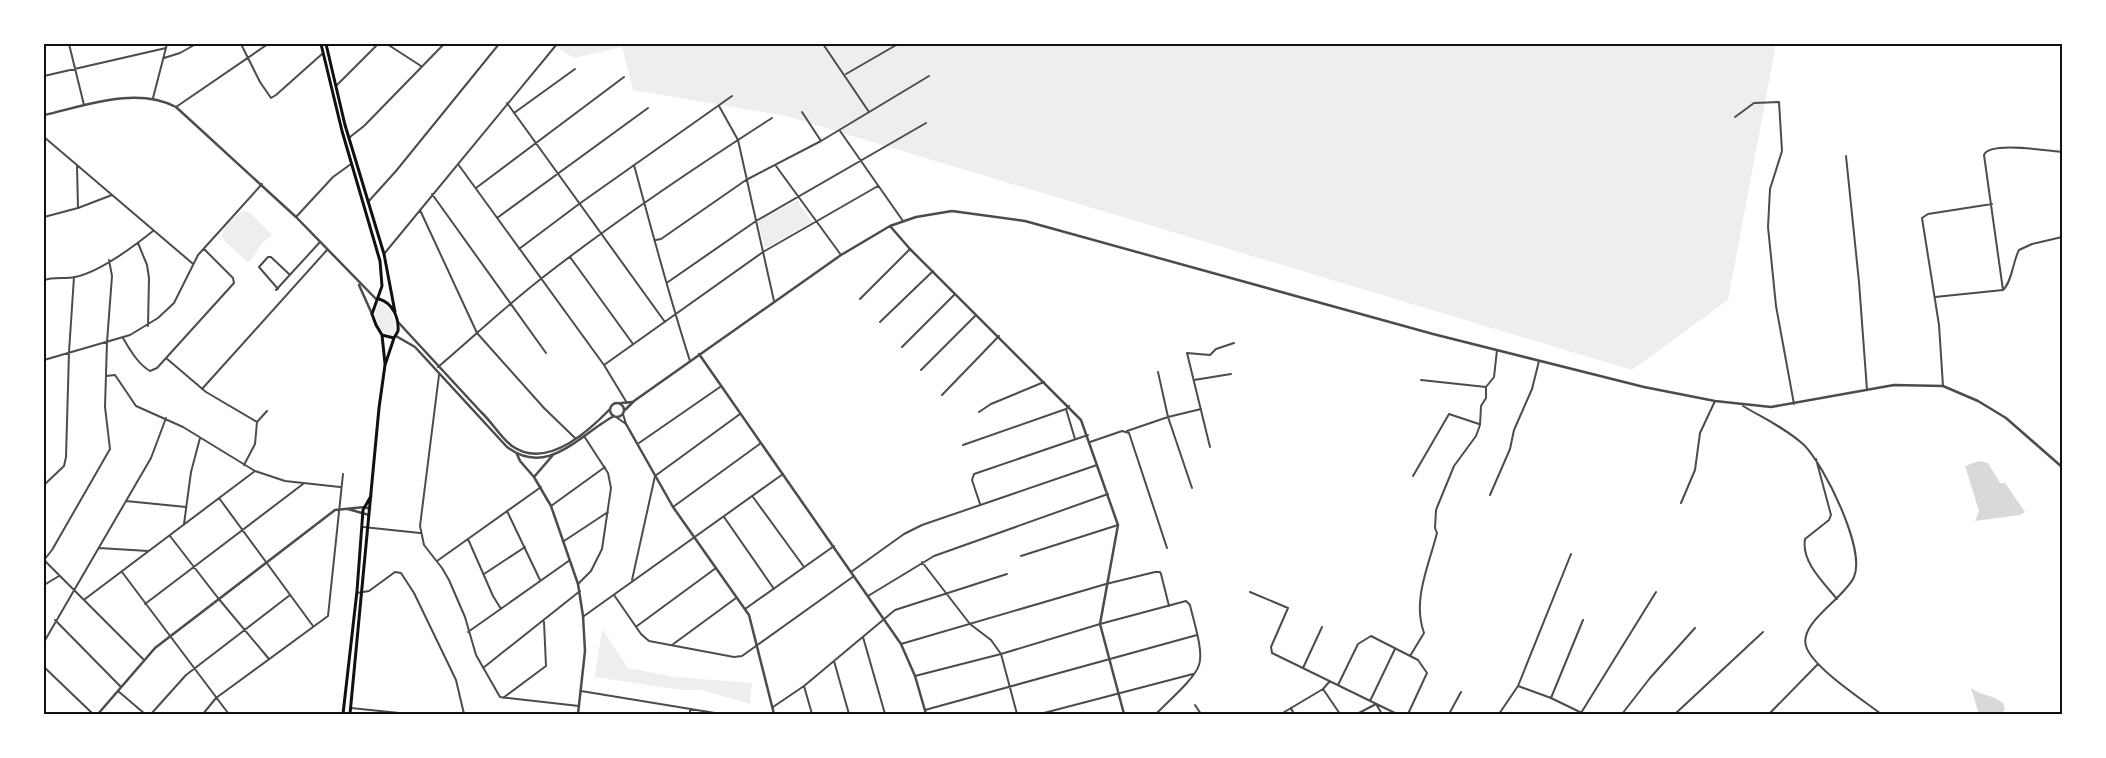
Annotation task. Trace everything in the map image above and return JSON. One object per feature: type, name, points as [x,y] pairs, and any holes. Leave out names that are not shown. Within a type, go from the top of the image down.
[{"type":"main road","points":[[321,44],[351,164],[380,260],[383,277],[378,300],[372,314],[382,334],[385,365],[369,528],[343,714]]},
{"type":"main road","points":[[326,44],[349,138],[367,203],[384,254],[398,322],[385,365]]},
{"type":"main road","points":[[378,300],[388,303],[396,315]]},
{"type":"main road","points":[[382,334],[395,337]]},
{"type":"main road","points":[[350,714],[363,527],[362,514],[363,507],[372,494]]},
{"type":"street","points":[[69,44],[84,106]]},
{"type":"street","points":[[152,98],[167,44]]},
{"type":"street","points":[[164,58],[180,53],[196,44]]},
{"type":"street","points":[[241,44],[256,76],[271,98],[324,52]]},
{"type":"street","points":[[176,107],[268,44]]},
{"type":"street","points":[[337,85],[378,44]]},
{"type":"street","points":[[386,44],[421,66]]},
{"type":"street","points":[[349,138],[364,126],[444,44]]},
{"type":"street","points":[[367,203],[396,171],[499,44]]},
{"type":"street","points":[[384,254],[507,102],[557,44]]},
{"type":"street","points":[[825,44],[869,112]]},
{"type":"street","points":[[845,74],[898,44]]},
{"type":"street","points":[[44,76],[166,48]]},
{"type":"street","points":[[514,113],[575,69]]},
{"type":"street","points":[[656,240],[662,239],[746,180],[821,141],[929,76]]},
{"type":"street","points":[[476,188],[624,77]]},
{"type":"street","points":[[519,249],[732,96]]},
{"type":"street","points":[[44,115],[84,106],[135,98],[152,98],[176,107],[262,184],[357,282],[378,300]]},
{"type":"street","points":[[1735,117],[1754,104],[1770,101],[1779,103],[1782,151],[1770,189],[1768,227],[1776,306],[1794,404]]},
{"type":"street","points":[[507,102],[665,322]]},
{"type":"street","points":[[719,106],[738,140],[774,301]]},
{"type":"street","points":[[497,218],[648,108]]},
{"type":"street","points":[[802,112],[821,141]]},
{"type":"street","points":[[438,367],[541,279],[645,203],[772,118]]},
{"type":"street","points":[[668,282],[756,221],[926,123]]},
{"type":"street","points":[[839,130],[858,161],[878,186],[902,222]]},
{"type":"street","points":[[44,136],[192,263]]},
{"type":"street","points":[[2004,290],[1985,151],[1989,148],[2004,147],[2062,152]]},
{"type":"street","points":[[1846,156],[1859,282],[1867,390]]},
{"type":"street","points":[[296,217],[332,177],[351,164]]},
{"type":"street","points":[[458,164],[604,365],[626,402]]},
{"type":"street","points":[[77,165],[78,208]]},
{"type":"street","points":[[634,165],[668,282],[675,314],[690,361]]},
{"type":"street","points":[[776,166],[840,255]]},
{"type":"street","points":[[44,360],[123,338],[148,326],[174,303],[192,263],[262,184]]},
{"type":"street","points":[[604,365],[763,252],[878,186]]},
{"type":"street","points":[[432,194],[510,306],[546,352]]},
{"type":"street","points":[[44,217],[78,208],[112,195]]},
{"type":"street","points":[[1943,386],[1943,363],[1935,297],[1922,229],[1923,216],[1992,204]]},
{"type":"street","points":[[420,210],[477,333],[544,408],[575,438]]},
{"type":"street","points":[[395,337],[415,347],[506,447],[518,454],[531,457],[553,455],[567,449],[584,436],[623,414],[634,401],[840,255],[890,226],[934,213],[952,211],[1025,221],[1497,350],[1644,387],[1743,406],[1770,407],[1794,404],[1910,384],[1943,386],[1978,401],[2006,418],[2062,467]]},
{"type":"street","points":[[890,226],[910,249],[1081,420],[1088,435],[1118,525],[1100,624],[1124,714]]},
{"type":"street","points":[[44,280],[56,277],[74,277],[87,273],[138,243],[153,231]]},
{"type":"street","points":[[2004,290],[2010,281],[2010,271],[2019,250],[2032,244],[2062,237]]},
{"type":"street","points":[[290,275],[272,257],[268,257],[259,267],[277,290],[320,242]]},
{"type":"street","points":[[138,243],[147,265],[149,278],[148,326]]},
{"type":"street","points":[[123,338],[148,370],[154,370],[231,287],[234,281],[204,249]]},
{"type":"street","points":[[860,299],[910,249]]},
{"type":"street","points":[[202,389],[327,250]]},
{"type":"street","points":[[570,258],[633,344]]},
{"type":"street","points":[[109,260],[112,276],[106,342],[109,452],[44,560],[144,659]]},
{"type":"street","points":[[880,322],[933,271]]},
{"type":"street","points":[[44,485],[64,466],[66,457],[69,352],[74,277]]},
{"type":"street","points":[[357,282],[372,314]]},
{"type":"street","points":[[1935,297],[2004,290]]},
{"type":"street","points":[[902,347],[955,294]]},
{"type":"street","points":[[921,370],[976,315]]},
{"type":"street","points":[[398,322],[509,444],[527,452],[542,454],[553,452],[600,420],[613,404],[634,401]]},
{"type":"street","points":[[942,395],[999,336]]},
{"type":"street","points":[[1210,447],[1187,354],[1210,355],[1216,349],[1234,343]]},
{"type":"street","points":[[1410,656],[1424,633],[1420,623],[1423,580],[1437,533],[1435,528],[1436,510],[1454,466],[1476,436],[1480,424],[1481,406],[1486,398],[1486,387],[1494,377],[1497,350]]},
{"type":"street","points":[[699,354],[720,387],[834,546],[882,619],[901,644],[915,676],[926,714]]},
{"type":"street","points":[[166,358],[202,389],[257,422]]},
{"type":"street","points":[[1490,494],[1510,449],[1514,430],[1532,389],[1539,360]]},
{"type":"street","points":[[1158,372],[1168,416],[1192,488]]},
{"type":"street","points":[[1194,380],[1230,374]]},
{"type":"street","points":[[106,376],[115,375],[134,404],[166,418],[255,471],[272,478],[303,484],[340,487]]},
{"type":"street","points":[[439,375],[421,534],[427,551],[437,561],[449,580],[465,617],[468,632],[483,668],[501,698]]},
{"type":"street","points":[[1421,380],[1486,387]]},
{"type":"street","points":[[979,412],[991,404],[1044,382]]},
{"type":"street","points":[[639,443],[720,387]]},
{"type":"street","points":[[1681,503],[1695,470],[1700,433],[1715,401]]},
{"type":"street","points":[[621,403],[625,410]]},
{"type":"street","points":[[963,445],[1066,409],[1069,406]]},
{"type":"street","points":[[1743,406],[1795,438],[1815,458],[1835,493],[1855,550],[1855,575],[1838,599],[1811,624],[1805,638],[1810,654],[1818,664],[1881,714]]},
{"type":"street","points":[[610,409],[615,417],[626,424]]},
{"type":"street","points":[[1066,409],[1075,439]]},
{"type":"street","points":[[1090,442],[1168,416],[1201,409]]},
{"type":"street","points":[[244,465],[255,444],[257,422],[267,411]]},
{"type":"street","points":[[623,414],[626,424],[639,443],[673,508],[749,616],[774,714]]},
{"type":"street","points":[[632,580],[655,476],[740,414]]},
{"type":"street","points":[[1414,476],[1448,414],[1480,424]]},
{"type":"street","points":[[481,420],[485,416]]},
{"type":"street","points":[[44,642],[151,458],[166,418]]},
{"type":"street","points":[[1126,430],[1167,548]]},
{"type":"street","points":[[981,505],[972,476],[1088,435]]},
{"type":"street","points":[[578,584],[590,571],[599,555],[608,511],[611,479],[584,436]]},
{"type":"street","points":[[184,525],[191,472],[200,438]]},
{"type":"street","points":[[673,508],[761,443]]},
{"type":"street","points":[[518,454],[520,462],[534,477],[551,506],[580,591],[584,616],[585,651],[578,714]]},
{"type":"street","points":[[534,477],[553,455]]},
{"type":"street","points":[[1815,458],[1831,515],[1829,520],[1805,539],[1804,545],[1810,563],[1818,576],[1838,599]]},
{"type":"street","points":[[851,572],[912,530],[1098,465]]},
{"type":"street","points":[[551,506],[605,467]]},
{"type":"street","points":[[85,599],[255,471]]},
{"type":"street","points":[[203,714],[216,698],[328,616],[337,539],[340,487],[343,474]]},
{"type":"street","points":[[584,616],[783,474]]},
{"type":"street","points":[[145,604],[303,484]]},
{"type":"street","points":[[437,561],[541,487]]},
{"type":"street","points":[[868,596],[934,556],[1108,494]]},
{"type":"street","points":[[753,497],[804,567]]},
{"type":"street","points":[[219,498],[313,626]]},
{"type":"street","points":[[126,502],[186,507]]},
{"type":"street","points":[[98,714],[144,659],[170,635],[218,598],[338,509],[363,507],[370,509]]},
{"type":"street","points":[[347,509],[370,515]]},
{"type":"street","points":[[507,511],[540,580]]},
{"type":"street","points":[[564,542],[608,511]]},
{"type":"street","points":[[724,517],[774,589]]},
{"type":"street","points":[[1021,556],[1118,525]]},
{"type":"street","points":[[363,527],[421,534]]},
{"type":"street","points":[[170,536],[243,630],[269,659]]},
{"type":"street","points":[[468,539],[501,610]]},
{"type":"street","points":[[745,609],[834,546]]},
{"type":"street","points":[[484,574],[525,547]]},
{"type":"street","points":[[98,548],[148,551]]},
{"type":"street","points":[[1499,714],[1518,686],[1571,554]]},
{"type":"street","points":[[468,632],[570,560]]},
{"type":"street","points":[[922,562],[970,624],[991,640],[1001,654],[1017,714]]},
{"type":"street","points":[[636,626],[716,568]]},
{"type":"street","points":[[122,572],[228,713]]},
{"type":"street","points":[[359,593],[369,591],[396,572],[401,573],[414,592],[456,680],[464,714]]},
{"type":"street","points":[[901,644],[1106,584],[1160,572],[1169,606]]},
{"type":"street","points":[[773,707],[804,686],[882,619],[904,606],[1007,574]]},
{"type":"street","points":[[44,585],[59,576]]},
{"type":"street","points":[[614,594],[646,639],[670,646],[738,657],[758,647],[854,576]]},
{"type":"street","points":[[483,668],[544,622],[580,591]]},
{"type":"street","points":[[1250,592],[1288,608],[1271,647],[1272,653],[1397,714]]},
{"type":"street","points":[[1518,686],[1552,698],[1582,713],[1656,592]]},
{"type":"street","points":[[151,714],[195,668],[290,595]]},
{"type":"street","points":[[670,646],[736,598]]},
{"type":"street","points":[[915,676],[1001,654],[1100,624],[1188,602],[1197,635],[1200,660],[1194,674],[1156,714]]},
{"type":"street","points":[[56,620],[121,687]]},
{"type":"street","points":[[1552,698],[1583,620]]},
{"type":"street","points":[[501,698],[546,666],[544,622]]},
{"type":"street","points":[[1303,668],[1322,627]]},
{"type":"street","points":[[1622,714],[1695,628]]},
{"type":"street","points":[[1675,714],[1763,632]]},
{"type":"street","points":[[924,710],[1197,635]]},
{"type":"street","points":[[1338,685],[1357,646],[1373,636],[1418,660],[1427,673],[1408,714]]},
{"type":"street","points":[[863,637],[885,714]]},
{"type":"street","points":[[1370,701],[1396,648]]},
{"type":"street","points":[[834,661],[849,714]]},
{"type":"street","points":[[1769,714],[1818,664]]},
{"type":"street","points":[[44,667],[94,714]]},
{"type":"street","points":[[1040,714],[1194,674]]},
{"type":"street","points":[[1280,714],[1323,689],[1330,681]]},
{"type":"street","points":[[804,686],[812,714]]},
{"type":"street","points":[[1323,689],[1340,714]]},
{"type":"street","points":[[118,691],[145,714]]},
{"type":"street","points":[[580,691],[721,714]]},
{"type":"street","points":[[1449,714],[1461,692]]},
{"type":"street","points":[[501,698],[579,706]]},
{"type":"street","points":[[1357,714],[1376,704]]},
{"type":"street","points":[[1376,704],[1382,714]]},
{"type":"street","points":[[1195,705],[1201,714]]},
{"type":"street","points":[[351,708],[391,714],[410,714]]},
{"type":"street","points":[[1291,708],[1294,714]]},
{"type":"street","points":[[690,709],[690,714]]},
{"type":"shaded area","points":[[552,44],[1776,44],[1728,300],[1632,370],[786,116],[633,90],[622,47],[574,58]]},
{"type":"shaded area","points":[[797,200],[812,222],[765,248],[758,221]]},
{"type":"shaded area","points":[[243,211],[249,212],[272,235],[262,243],[248,262],[226,243],[222,235],[230,221]]},
{"type":"shaded area","points":[[380,302],[388,308],[395,321],[393,335],[383,333],[378,326],[375,314]]},
{"type":"shaded area","points":[[1979,461],[1988,463],[2000,483],[2005,483],[2025,512],[2020,515],[1975,521],[1979,511],[1965,466]]},
{"type":"shaded area","points":[[602,629],[628,668],[675,677],[752,683],[750,704],[702,690],[682,690],[595,677]]},
{"type":"shaded area","points":[[1971,688],[1999,700],[2003,703],[2005,710],[2000,714],[1979,714]]}]
